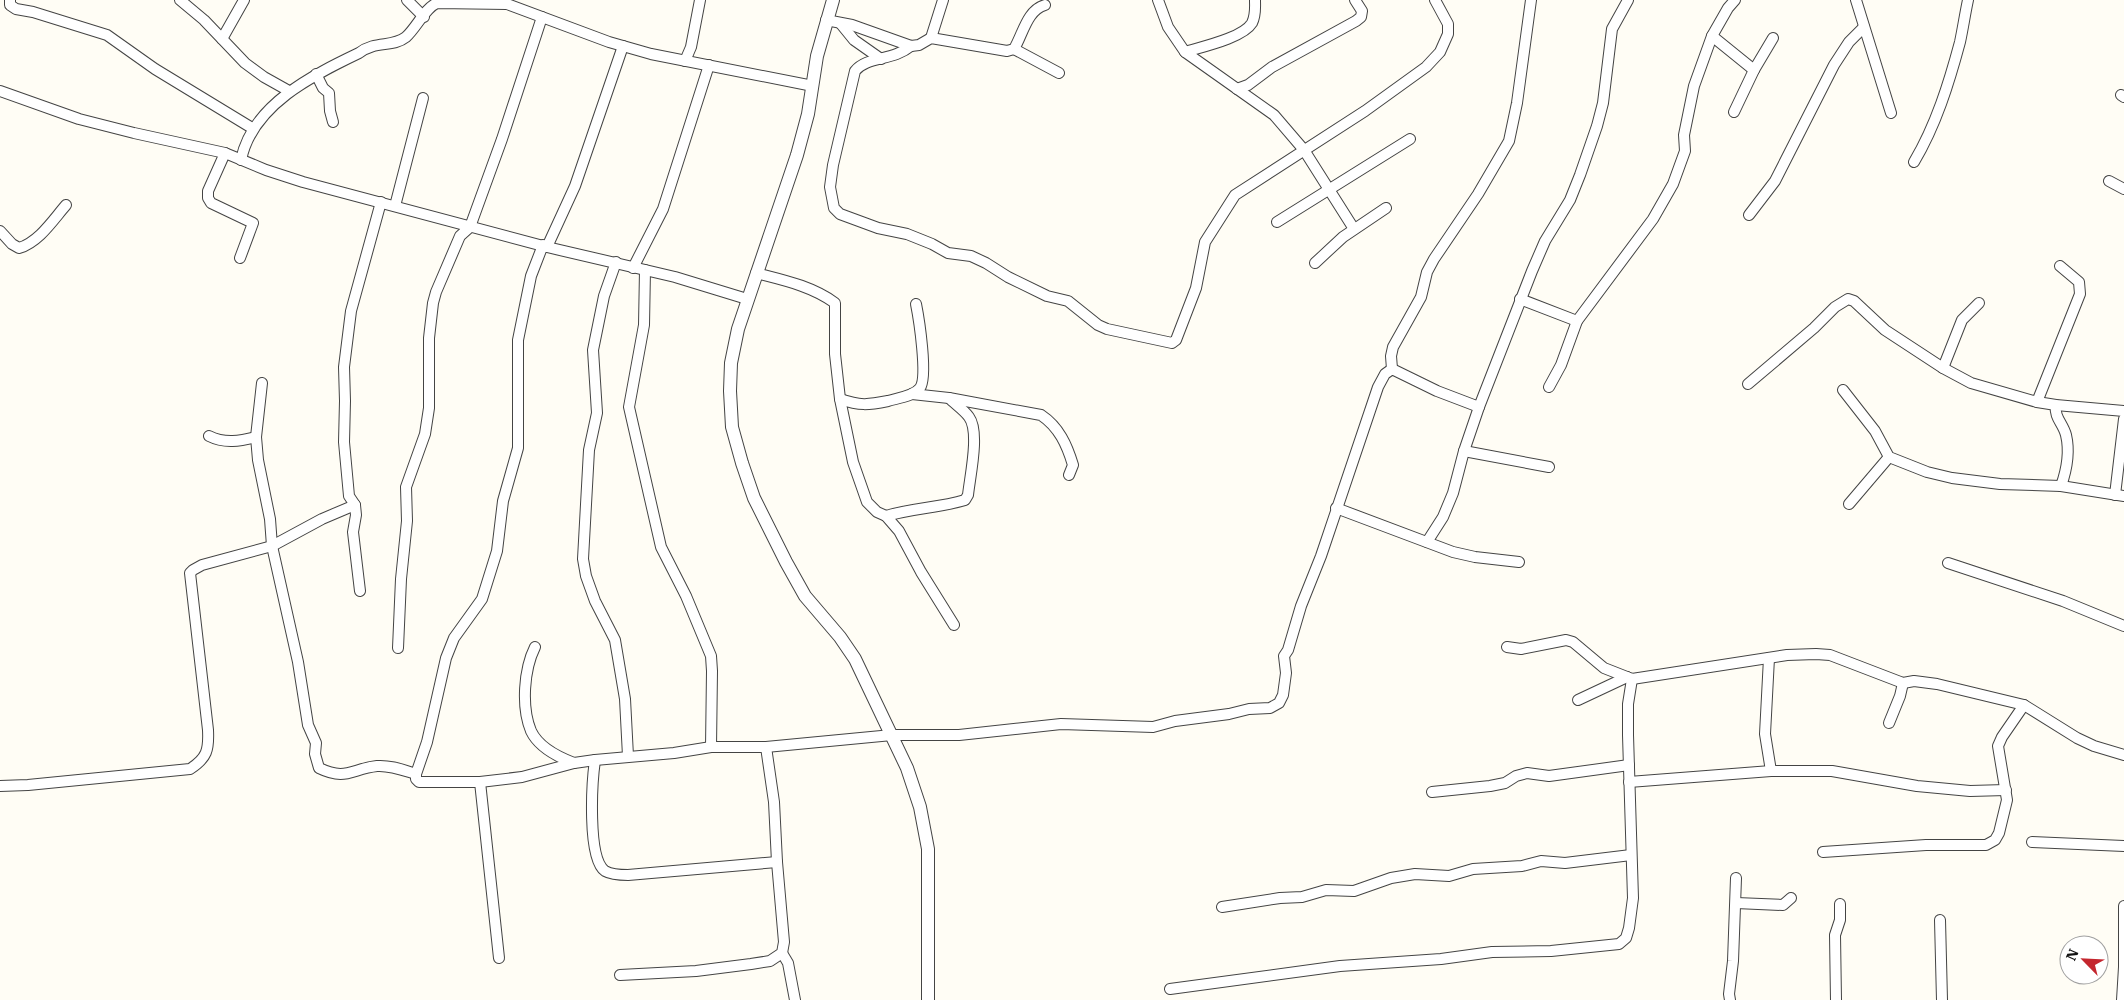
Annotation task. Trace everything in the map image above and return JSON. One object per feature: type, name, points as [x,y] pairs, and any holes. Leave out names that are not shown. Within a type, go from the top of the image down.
[{"type":"street","points":[[10,0],[10,5],[16,9],[33,12],[107,35],[155,69],[252,128]]},
{"type":"street","points":[[180,0],[204,20],[245,63],[264,77],[289,91]]},
{"type":"street","points":[[222,40],[244,0]]},
{"type":"street","points":[[407,0],[424,17]]},
{"type":"street","points":[[685,61],[691,47],[700,0]]},
{"type":"street","points":[[833,0],[817,56],[813,86],[797,155],[738,329],[731,364],[732,427],[754,498],[786,562],[805,596],[840,637],[855,659],[907,768],[925,826],[928,849],[928,1000]]},
{"type":"street","points":[[931,38],[943,0]]},
{"type":"street","points":[[1158,0],[1168,27],[1185,52],[1268,110],[1304,150],[1354,229]]},
{"type":"street","points":[[1185,52],[1218,42],[1246,30],[1255,15],[1255,0]]},
{"type":"street","points":[[1237,89],[1248,85],[1272,67],[1356,21],[1361,17],[1362,11],[1355,0]]},
{"type":"street","points":[[911,46],[899,55],[864,63],[855,71],[831,180],[831,201],[834,208],[840,214],[878,228],[908,234],[948,253],[971,256],[1047,296],[1068,301],[1107,330],[1172,343],[1176,340],[1196,288],[1205,242],[1235,195],[1426,67],[1440,52],[1448,34],[1448,24],[1435,0]]},
{"type":"street","points":[[1392,369],[1391,356],[1393,347],[1421,297],[1427,272],[1483,186],[1509,141],[1517,103],[1531,0]]},
{"type":"street","points":[[1427,542],[1446,509],[1464,451],[1520,299],[1546,241],[1570,200],[1588,153],[1602,103],[1612,30],[1628,0]]},
{"type":"street","points":[[1549,387],[1561,366],[1577,321],[1653,219],[1673,184],[1685,151],[1684,135],[1694,86],[1712,36],[1728,8],[1735,0]]},
{"type":"street","points":[[1856,0],[1891,113]]},
{"type":"street","points":[[1914,162],[1928,139],[1936,118],[1960,41],[1968,0]]},
{"type":"street","points":[[826,20],[852,25],[911,46],[919,45],[931,38],[1007,51],[1014,48],[1028,20],[1041,2]]},
{"type":"street","points":[[241,160],[252,128],[289,91],[316,74],[359,53],[367,47],[374,44],[396,42],[405,37],[424,17],[427,9],[437,3],[508,4],[623,46],[685,61],[813,86]]},
{"type":"street","points":[[398,648],[401,578],[408,521],[406,487],[425,434],[429,408],[429,338],[433,303],[460,236],[470,227],[502,139],[542,17]]},
{"type":"street","points":[[841,24],[854,40],[881,59]]},
{"type":"street","points":[[1749,215],[1775,181],[1834,65],[1849,42],[1864,26]]},
{"type":"street","points":[[1712,36],[1754,70]]},
{"type":"street","points":[[1734,112],[1772,38]]},
{"type":"street","points":[[623,46],[575,186],[531,276],[518,340],[518,448],[503,501],[497,551],[482,599],[451,645],[427,742],[416,774],[416,779],[424,783],[480,782],[538,774],[574,763],[628,756],[674,753],[711,747],[766,747],[892,735],[959,735],[1061,724],[1153,727],[1174,721],[1229,714],[1249,709],[1270,708],[1279,703],[1283,695],[1286,673],[1284,656],[1288,650],[1301,606],[1321,556],[1378,387],[1385,374],[1392,369]]},
{"type":"street","points":[[1014,48],[1059,73]]},
{"type":"street","points":[[633,268],[664,209],[709,65]]},
{"type":"street","points":[[316,74],[323,88],[329,93],[332,122]]},
{"type":"street","points":[[0,91],[79,119],[225,153],[266,170],[303,182],[470,227],[675,277],[747,299]]},
{"type":"street","points":[[395,206],[423,98]]},
{"type":"street","points":[[1278,222],[1410,139]]},
{"type":"street","points":[[225,153],[208,191],[208,198],[211,202],[253,223],[240,258]]},
{"type":"street","points":[[2109,181],[2124,189]]},
{"type":"street","points":[[360,592],[353,532],[356,515],[355,505],[349,496],[344,442],[346,402],[344,367],[351,311],[381,202]]},
{"type":"street","points":[[0,231],[12,244],[19,248],[27,246],[39,236],[66,205]]},
{"type":"street","points":[[1315,263],[1354,229],[1386,208]]},
{"type":"street","points":[[616,262],[604,296],[593,350],[597,413],[589,450],[583,559],[586,576],[595,601],[615,640],[624,699],[628,756]]},
{"type":"street","points":[[2036,402],[2080,294],[2079,282],[2060,266]]},
{"type":"street","points":[[645,270],[644,325],[629,407],[661,547],[686,596],[711,656],[711,747]]},
{"type":"street","points":[[756,273],[795,283],[827,297],[835,303],[835,354],[840,400],[854,462],[867,502],[877,512],[886,516],[898,531],[954,625]]},
{"type":"street","points":[[1520,299],[1577,321]]},
{"type":"street","points":[[1748,384],[1814,328],[1835,307],[1848,299],[1854,301],[1885,330],[1943,368],[1971,382],[2036,402],[2124,411]]},
{"type":"street","points":[[1943,368],[1962,320],[1980,303]]},
{"type":"street","points":[[912,394],[920,388],[923,380],[921,327],[916,304]]},
{"type":"street","points":[[1392,369],[1437,391],[1480,407]]},
{"type":"street","points":[[262,383],[256,437],[258,460],[270,519],[272,546],[298,662],[308,725],[316,743],[315,754],[318,768],[336,776],[376,766],[392,767],[416,774]]},
{"type":"street","points":[[1843,390],[1875,431],[1889,457],[1927,472],[1952,478],[2000,484],[2061,486],[2119,496],[2124,419]]},
{"type":"street","points":[[840,400],[861,406],[912,394],[949,398],[1041,415],[1049,420],[1062,437],[1073,465],[1069,475]]},
{"type":"street","points":[[886,516],[917,508],[953,504],[965,500],[968,495],[974,436],[973,425],[969,418],[949,398]]},
{"type":"street","points":[[2056,405],[2055,416],[2063,426],[2068,447],[2068,459],[2061,486]]},
{"type":"street","points":[[209,436],[223,441],[237,441],[256,437]]},
{"type":"street","points":[[1464,451],[1548,467]]},
{"type":"street","points":[[1849,504],[1889,457]]},
{"type":"street","points":[[0,786],[190,769],[202,761],[208,746],[208,730],[190,573],[202,565],[272,546],[322,518],[355,505]]},
{"type":"street","points":[[1336,508],[1453,552],[1475,557],[1519,562]]},
{"type":"street","points":[[1948,562],[2063,601],[2124,626]]},
{"type":"street","points":[[1507,647],[1521,649],[1566,640],[1573,642],[1604,668],[1630,678]]},
{"type":"street","points":[[535,647],[528,662],[526,688],[527,714],[532,732],[556,756],[574,763]]},
{"type":"street","points":[[1578,700],[1630,678],[1769,658],[1816,654],[1830,655],[1903,683],[1914,681],[1937,684],[2024,705],[2077,738],[2094,746],[2124,754]]},
{"type":"street","points":[[1769,658],[1765,734],[1771,771]]},
{"type":"street","points":[[1170,990],[1340,966],[1441,959],[1492,952],[1551,951],[1619,944],[1626,938],[1633,898],[1629,782],[1628,704],[1630,678]]},
{"type":"street","points":[[1889,723],[1903,683]]},
{"type":"street","points":[[1823,852],[1926,845],[1986,845],[1995,840],[2005,812],[2006,790],[1998,746],[2024,705]]},
{"type":"street","points":[[766,747],[774,802],[784,942],[782,953],[788,964],[795,1000]]},
{"type":"street","points":[[595,760],[591,784],[592,821],[596,855],[606,872],[628,875],[777,862]]},
{"type":"street","points":[[1432,792],[1490,786],[1527,773],[1549,776],[1629,765]]},
{"type":"street","points":[[1629,782],[1771,771],[1832,771],[1917,786],[1970,791],[2006,790]]},
{"type":"street","points":[[480,782],[499,958]]},
{"type":"street","points":[[2032,842],[2124,846]]},
{"type":"street","points":[[1222,907],[1280,898],[1302,897],[1326,890],[1354,891],[1391,878],[1415,874],[1449,876],[1473,870],[1522,866],[1541,861],[1565,863],[1631,855]]},
{"type":"street","points":[[1730,1000],[1736,878]]},
{"type":"street","points":[[1736,903],[1783,905],[1791,898]]},
{"type":"street","points":[[1836,1000],[1835,935],[1840,920],[1840,904]]},
{"type":"street","points":[[2122,1000],[2124,906]]},
{"type":"street","points":[[1940,920],[1942,1000]]},
{"type":"street","points":[[620,975],[696,971],[751,964],[770,961],[782,953]]}]
